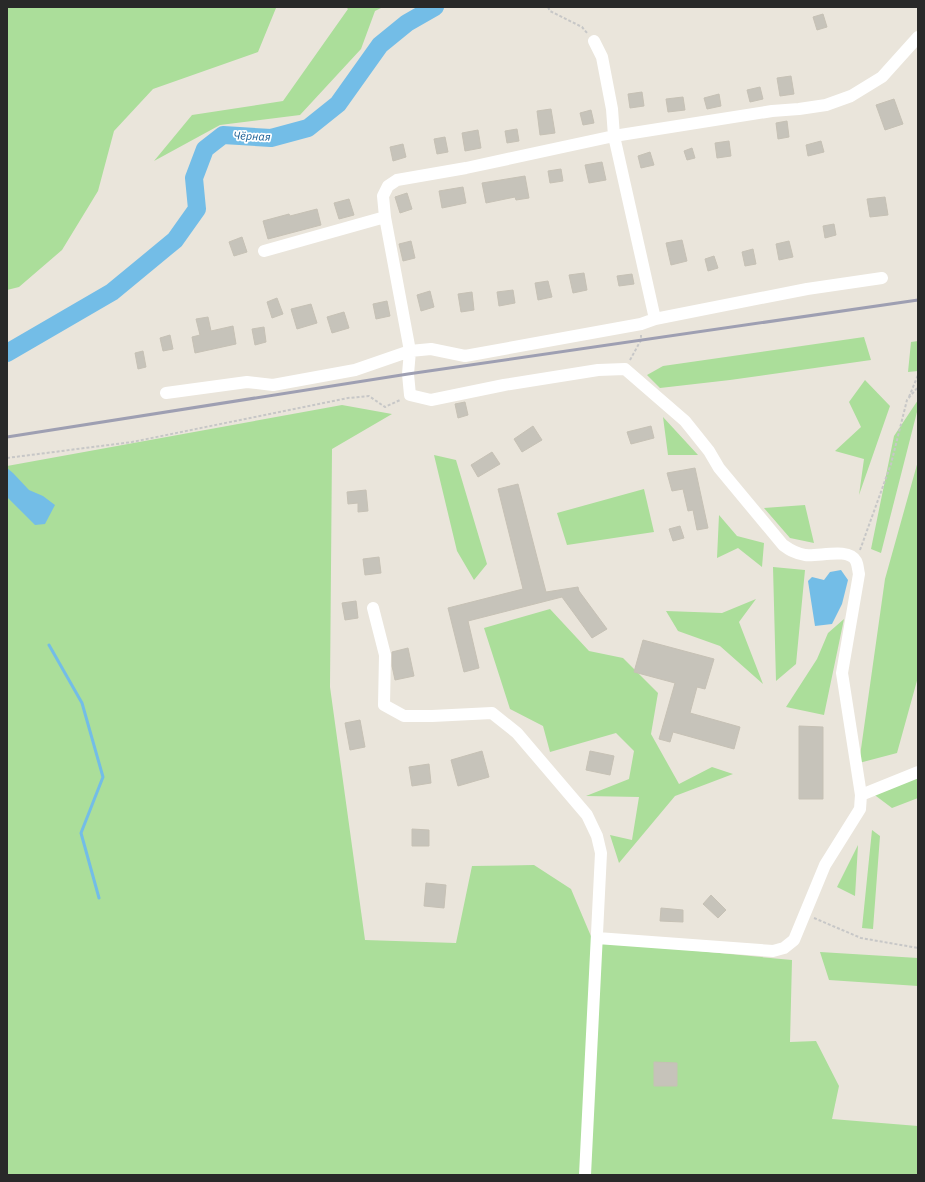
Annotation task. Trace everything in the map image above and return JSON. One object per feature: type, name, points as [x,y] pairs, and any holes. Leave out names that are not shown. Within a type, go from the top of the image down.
[{"type":"street","points":[[597,938],[773,952],[784,948],[794,940],[825,865],[860,809],[861,795],[842,673],[859,574],[856,561],[849,554],[806,556],[795,553],[782,545],[719,468],[709,451],[685,421],[625,369],[598,370],[504,385],[431,400],[410,395],[408,374],[410,351],[383,196],[388,186],[397,180],[466,168],[614,136],[765,112],[826,105],[851,96],[882,77],[918,37]]},
{"type":"street","points":[[594,41],[602,56],[612,109],[614,136],[655,319]]},
{"type":"street","points":[[264,251],[386,217]]},
{"type":"street","points":[[166,393],[248,382],[273,385],[354,370],[410,351],[430,349],[465,356],[641,324],[655,319],[807,289],[882,278]]},
{"type":"street","points":[[373,608],[385,655],[384,706],[404,716],[492,713],[517,733],[587,815],[597,836],[602,853],[585,1175]]},
{"type":"street","points":[[861,795],[918,772]]},
{"type":"path","points":[[548,7],[550,11],[582,27],[594,41]]},
{"type":"path","points":[[625,369],[642,340],[641,324]]},
{"type":"path","points":[[856,561],[891,464],[907,400],[918,374]]},
{"type":"path","points":[[907,400],[918,387]]},
{"type":"path","points":[[7,458],[132,442],[348,398],[369,396],[385,407],[410,395]]},
{"type":"path","points":[[804,914],[861,938],[918,948]]},
{"type":"green space","points":[[7,7],[276,8],[258,52],[153,89],[114,131],[98,191],[62,250],[19,287],[7,290]]},
{"type":"green space","points":[[346,7],[383,7],[375,11],[361,49],[300,115],[220,125],[154,161],[192,115],[283,101],[348,9]]},
{"type":"green space","points":[[864,337],[871,360],[730,380],[660,388],[647,375],[663,366]]},
{"type":"green space","points":[[918,341],[918,371],[908,372],[911,342]]},
{"type":"green space","points":[[865,380],[890,406],[859,495],[864,459],[835,451],[861,427],[849,402]]},
{"type":"green space","points":[[918,400],[918,408],[881,553],[871,549],[894,436]]},
{"type":"green space","points":[[342,405],[392,414],[332,449],[330,687],[365,940],[456,943],[472,866],[534,865],[571,889],[593,941],[792,960],[790,1042],[816,1041],[839,1086],[832,1119],[918,1126],[918,1175],[7,1175],[7,466]]},
{"type":"green space","points":[[663,417],[698,455],[668,455]]},
{"type":"green space","points":[[434,455],[456,460],[487,564],[474,580],[457,551]]},
{"type":"green space","points":[[918,461],[918,677],[897,753],[859,763],[885,579]]},
{"type":"green space","points":[[644,489],[654,532],[567,545],[557,513]]},
{"type":"green space","points":[[805,505],[814,543],[790,538],[764,508]]},
{"type":"green space","points":[[719,515],[737,536],[764,543],[762,567],[738,548],[717,558]]},
{"type":"green space","points":[[773,567],[805,570],[796,664],[776,681]]},
{"type":"green space","points":[[756,599],[739,622],[763,684],[720,646],[678,631],[666,611],[722,613]]},
{"type":"green space","points":[[550,609],[589,651],[623,658],[658,693],[651,734],[679,784],[712,767],[733,774],[675,796],[619,863],[610,835],[632,840],[639,797],[586,796],[629,779],[634,751],[616,733],[550,752],[543,726],[510,709],[484,628]]},
{"type":"green space","points":[[844,619],[824,715],[786,707],[817,659],[828,633]]},
{"type":"green space","points":[[918,777],[918,798],[892,808],[872,793]]},
{"type":"green space","points":[[872,830],[880,836],[873,929],[862,928]]},
{"type":"green space","points":[[858,845],[855,896],[837,887]]},
{"type":"green space","points":[[820,952],[918,958],[918,986],[829,980]]},
{"type":"water","points":[[7,468],[29,490],[43,496],[55,505],[45,524],[35,525],[7,497]]},
{"type":"water","points":[[841,570],[848,580],[842,604],[832,624],[815,626],[808,581],[812,577],[824,580],[830,572]]},
{"type":"building","points":[[823,14],[827,27],[817,30],[813,17]]},
{"type":"building","points":[[791,76],[794,94],[780,96],[777,78]]},
{"type":"building","points":[[760,87],[763,99],[750,102],[747,90]]},
{"type":"building","points":[[642,92],[644,106],[630,108],[628,94]]},
{"type":"building","points":[[719,94],[721,106],[707,109],[704,98]]},
{"type":"building","points":[[683,97],[685,110],[668,112],[666,99]]},
{"type":"building","points":[[894,99],[903,124],[885,130],[876,105]]},
{"type":"building","points":[[551,109],[555,133],[540,135],[537,111]]},
{"type":"building","points":[[591,110],[594,123],[583,125],[580,113]]},
{"type":"building","points":[[787,121],[789,137],[778,139],[776,123]]},
{"type":"building","points":[[517,129],[519,141],[507,143],[505,131]]},
{"type":"building","points":[[478,130],[481,148],[465,151],[462,133]]},
{"type":"building","points":[[445,137],[448,152],[437,154],[434,139]]},
{"type":"building","points":[[729,141],[731,156],[717,158],[715,143]]},
{"type":"building","points":[[821,141],[824,152],[808,156],[806,145]]},
{"type":"building","points":[[403,144],[406,157],[393,161],[390,147]]},
{"type":"building","points":[[692,148],[695,158],[687,160],[684,151]]},
{"type":"building","points":[[650,152],[654,165],[641,168],[638,156]]},
{"type":"building","points":[[602,162],[606,180],[589,183],[585,165]]},
{"type":"building","points":[[561,169],[563,181],[550,183],[548,171]]},
{"type":"building","points":[[525,176],[529,198],[516,200],[515,197],[486,203],[482,183]]},
{"type":"building","points":[[463,187],[466,203],[442,208],[439,191]]},
{"type":"building","points":[[407,193],[412,209],[400,213],[395,197]]},
{"type":"building","points":[[885,197],[888,215],[870,217],[867,199]]},
{"type":"building","points":[[349,199],[354,215],[339,219],[334,203]]},
{"type":"building","points":[[317,209],[321,225],[268,239],[263,221]]},
{"type":"building","points":[[834,224],[836,235],[825,238],[823,226]]},
{"type":"building","points":[[242,237],[247,252],[234,256],[229,242]]},
{"type":"building","points":[[682,240],[687,261],[671,265],[666,243]]},
{"type":"building","points":[[411,241],[415,258],[403,261],[399,244]]},
{"type":"building","points":[[789,241],[793,257],[779,260],[776,244]]},
{"type":"building","points":[[753,249],[756,264],[745,266],[742,252]]},
{"type":"building","points":[[714,256],[718,268],[708,271],[705,259]]},
{"type":"building","points":[[584,273],[587,290],[573,293],[569,275]]},
{"type":"building","points":[[632,274],[634,284],[619,286],[617,276]]},
{"type":"building","points":[[548,281],[552,297],[538,300],[535,283]]},
{"type":"building","points":[[513,290],[515,303],[499,306],[497,292]]},
{"type":"building","points":[[430,291],[434,307],[421,311],[417,295]]},
{"type":"building","points":[[472,292],[474,310],[461,312],[458,294]]},
{"type":"building","points":[[277,298],[283,314],[272,318],[267,302]]},
{"type":"building","points":[[387,301],[390,316],[376,319],[373,304]]},
{"type":"building","points":[[311,304],[317,323],[297,329],[291,309]]},
{"type":"building","points":[[344,312],[349,328],[332,333],[327,317]]},
{"type":"building","points":[[208,317],[211,331],[233,326],[236,344],[195,353],[192,337],[200,335],[196,319]]},
{"type":"building","points":[[264,327],[266,342],[255,345],[252,329]]},
{"type":"building","points":[[170,335],[173,349],[163,351],[160,338]]},
{"type":"building","points":[[143,351],[146,367],[138,369],[135,353]]},
{"type":"building","points":[[465,402],[468,415],[458,418],[455,404]]},
{"type":"building","points":[[533,426],[542,440],[522,452],[514,439]]},
{"type":"building","points":[[651,426],[654,438],[631,444],[627,432]]},
{"type":"building","points":[[492,452],[500,464],[478,477],[471,465]]},
{"type":"building","points":[[695,468],[708,528],[697,530],[693,510],[688,511],[683,489],[672,491],[667,473]]},
{"type":"building","points":[[518,484],[546,592],[578,587],[579,591],[607,629],[592,638],[562,597],[468,621],[479,668],[464,672],[448,608],[523,589],[498,489]]},
{"type":"building","points":[[366,490],[368,511],[358,512],[358,503],[348,504],[347,492]]},
{"type":"building","points":[[680,526],[684,538],[673,541],[669,529]]},
{"type":"building","points":[[379,557],[381,573],[365,575],[363,559]]},
{"type":"building","points":[[356,601],[358,618],[345,620],[342,603]]},
{"type":"building","points":[[643,640],[714,659],[705,689],[697,687],[690,713],[740,727],[734,749],[673,732],[670,742],[659,739],[675,683],[634,672]]},
{"type":"building","points":[[408,648],[414,676],[395,680],[392,666],[392,652]]},
{"type":"building","points":[[360,720],[365,747],[350,750],[345,723]]},
{"type":"building","points":[[799,726],[823,727],[823,799],[799,799]]},
{"type":"building","points":[[482,751],[489,777],[458,786],[451,760]]},
{"type":"building","points":[[590,751],[614,756],[610,775],[586,770]]},
{"type":"building","points":[[429,764],[431,783],[412,786],[409,767]]},
{"type":"building","points":[[412,829],[429,830],[429,846],[412,846]]},
{"type":"building","points":[[426,883],[446,885],[444,908],[424,906]]},
{"type":"building","points":[[711,895],[726,910],[718,918],[703,904]]},
{"type":"building","points":[[661,908],[683,910],[683,922],[660,921]]},
{"type":"building","points":[[654,1062],[677,1063],[677,1086],[654,1086]]},
{"type":"waterway","name":"Чёрная","points":[[7,353],[112,292],[175,240],[197,209],[194,178],[205,149],[223,135],[271,138],[308,128],[338,104],[380,45],[407,23],[435,7]]},
{"type":"waterway","points":[[49,645],[82,703],[103,777],[81,833],[99,898]]},
{"type":"railway","points":[[7,437],[408,374],[918,300]]}]
